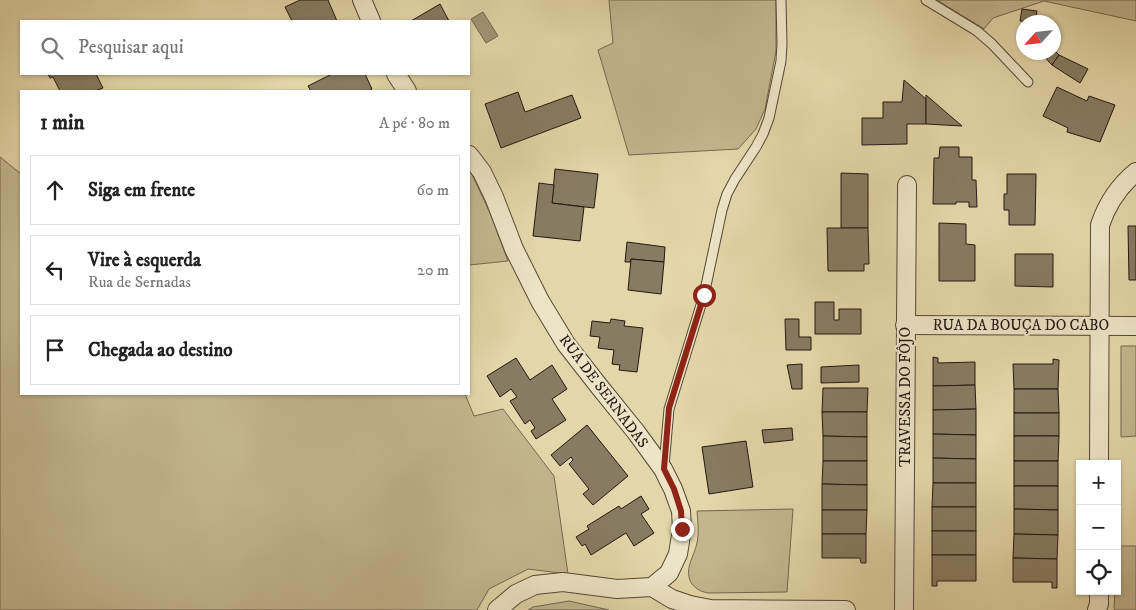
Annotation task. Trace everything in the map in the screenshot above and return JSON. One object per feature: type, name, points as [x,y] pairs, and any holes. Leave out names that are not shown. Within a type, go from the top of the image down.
[{"type":"street","points":[[362,0],[371,20]]},
{"type":"street","points":[[397,75],[406,90]]},
{"type":"street","name":"RUA DE SERNADAS","points":[[470,156],[482,172],[514,249],[545,310],[566,344],[664,469],[674,489],[681,511],[682,529],[678,554],[669,573],[652,587]]},
{"type":"street","points":[[1099,460],[1100,225],[1104,212],[1114,195],[1136,172]]},
{"type":"street","name":"TRAVESSA DO FÔJO","points":[[904,610],[906,185]]},
{"type":"street","name":"RUA DA BOUÇA DO CABO","points":[[906,325],[1136,326]]},
{"type":"street","points":[[497,610],[516,594],[535,585],[563,582],[617,590],[652,587],[672,599],[712,609],[846,610]]},
{"type":"street","points":[[1097,610],[1099,595]]},
{"type":"lane","points":[[664,469],[669,408],[704,295],[722,210],[727,194],[756,147],[768,118],[781,61],[781,0]]},
{"type":"lane","points":[[926,0],[977,31],[1028,82]]},
{"type":"shaded area","points":[[609,0],[776,0],[776,51],[765,109],[756,129],[738,149],[629,155],[598,50],[613,43]]},
{"type":"shaded area","points":[[937,0],[1136,0],[1136,21],[1044,1],[993,18],[984,29]]},
{"type":"shaded area","points":[[483,12],[498,36],[486,43],[471,19]]},
{"type":"shaded area","points":[[0,157],[20,173],[20,395],[465,395],[474,416],[503,409],[554,476],[568,574],[528,569],[489,589],[477,610],[0,610]]},
{"type":"shaded area","points":[[470,170],[490,213],[508,261],[470,265]]},
{"type":"shaded area","points":[[1121,346],[1136,346],[1136,436],[1121,437]]},
{"type":"shaded area","points":[[793,509],[787,592],[709,593],[696,588],[692,584],[689,569],[698,539],[697,511]]},
{"type":"shaded area","points":[[1121,546],[1136,546],[1136,610],[1115,610],[1115,595],[1121,595]]},
{"type":"shaded area","points":[[569,601],[609,610],[528,610],[533,607]]},
{"type":"building","points":[[300,0],[328,0],[337,20],[292,20],[285,7]]},
{"type":"building","points":[[440,4],[448,20],[413,20]]},
{"type":"building","points":[[1022,9],[1037,11],[1036,15],[1021,15]]},
{"type":"building","points":[[1061,56],[1088,69],[1080,83],[1052,65],[1056,60],[1061,60]]},
{"type":"building","points":[[1047,60],[1056,60],[1052,65]]},
{"type":"building","points":[[48,75],[96,75],[103,88],[98,90],[60,90],[53,77],[50,78]]},
{"type":"building","points":[[330,75],[365,75],[372,89],[310,90],[308,86]]},
{"type":"building","points":[[904,80],[926,99],[926,124],[907,124],[907,144],[862,145],[862,118],[883,118],[883,102],[902,102]]},
{"type":"building","points":[[1057,87],[1087,101],[1089,96],[1115,105],[1100,142],[1067,132],[1068,128],[1043,116]]},
{"type":"building","points":[[518,92],[525,112],[572,95],[581,118],[501,148],[485,104]]},
{"type":"building","points":[[926,95],[962,126],[926,124]]},
{"type":"building","points":[[940,147],[959,147],[959,157],[972,157],[972,180],[976,180],[977,207],[969,207],[969,202],[933,204],[934,158],[939,158]]},
{"type":"building","points":[[555,169],[598,174],[594,208],[552,203]]},
{"type":"building","points":[[841,173],[868,174],[868,228],[841,228]]},
{"type":"building","points":[[1007,174],[1036,174],[1035,225],[1009,225],[1009,210],[1004,210],[1004,194],[1007,194]]},
{"type":"building","points":[[539,183],[554,185],[552,203],[584,207],[580,241],[533,236]]},
{"type":"building","points":[[939,223],[966,224],[966,244],[975,245],[975,281],[939,281]]},
{"type":"building","points":[[1128,226],[1136,226],[1136,280],[1129,280]]},
{"type":"building","points":[[827,228],[868,228],[869,264],[864,264],[864,271],[828,271]]},
{"type":"building","points":[[627,242],[665,247],[664,262],[631,259],[630,262],[625,262]]},
{"type":"building","points":[[1015,254],[1053,254],[1053,287],[1015,286]]},
{"type":"building","points":[[631,259],[664,262],[661,294],[628,290]]},
{"type":"building","points":[[815,302],[834,302],[834,320],[839,320],[839,309],[861,309],[861,334],[815,334]]},
{"type":"building","points":[[611,319],[625,321],[624,326],[643,328],[637,372],[619,370],[620,365],[612,364],[614,350],[598,348],[600,337],[590,336],[592,321],[610,323]]},
{"type":"building","points":[[785,319],[799,319],[799,337],[811,337],[811,350],[786,350]]},
{"type":"building","points":[[933,357],[938,358],[938,363],[975,362],[975,385],[933,386]]},
{"type":"building","points":[[516,358],[530,380],[552,365],[567,389],[552,399],[566,420],[536,439],[531,431],[535,428],[530,420],[525,424],[510,401],[517,397],[511,389],[500,397],[487,376]]},
{"type":"building","points":[[1053,359],[1059,360],[1058,389],[1014,389],[1013,364],[1053,364]]},
{"type":"building","points":[[802,364],[802,389],[792,389],[787,365]]},
{"type":"building","points":[[859,365],[859,382],[821,383],[821,367]]},
{"type":"building","points":[[975,385],[976,409],[933,410],[933,386]]},
{"type":"building","points":[[823,388],[868,388],[867,412],[822,412]]},
{"type":"building","points":[[1014,389],[1058,389],[1059,413],[1014,413]]},
{"type":"building","points":[[976,409],[976,435],[933,434],[933,410]]},
{"type":"building","points":[[822,412],[867,412],[867,437],[823,436]]},
{"type":"building","points":[[1014,413],[1059,413],[1059,436],[1014,436]]},
{"type":"building","points":[[587,425],[628,476],[593,505],[583,494],[589,489],[569,464],[573,460],[571,457],[560,466],[551,455]]},
{"type":"building","points":[[792,428],[793,440],[764,443],[762,430]]},
{"type":"building","points":[[933,434],[976,435],[976,459],[933,458]]},
{"type":"building","points":[[823,436],[867,437],[867,461],[823,461]]},
{"type":"building","points":[[1014,436],[1059,436],[1058,461],[1014,461]]},
{"type":"building","points":[[746,441],[753,487],[709,494],[702,447]]},
{"type":"building","points":[[933,458],[976,459],[976,483],[933,483]]},
{"type":"building","points":[[823,461],[867,461],[867,485],[822,484]]},
{"type":"building","points":[[1014,461],[1058,461],[1058,486],[1014,486]]},
{"type":"building","points":[[933,483],[976,483],[976,507],[932,507]]},
{"type":"building","points":[[822,484],[867,485],[867,510],[822,510]]},
{"type":"building","points":[[1014,486],[1058,486],[1058,510],[1014,509]]},
{"type":"building","points":[[641,496],[649,509],[641,514],[654,533],[634,546],[626,533],[591,555],[585,544],[582,546],[576,537],[589,529],[587,526],[619,506],[621,509]]},
{"type":"building","points":[[932,507],[976,507],[976,531],[932,531]]},
{"type":"building","points":[[1014,509],[1058,510],[1058,535],[1014,534]]},
{"type":"building","points":[[822,510],[867,510],[866,534],[822,534]]},
{"type":"building","points":[[932,531],[976,531],[976,555],[932,555]]},
{"type":"building","points":[[822,534],[866,534],[866,563],[861,563],[860,558],[822,558]]},
{"type":"building","points":[[1014,534],[1058,535],[1057,559],[1013,558]]},
{"type":"building","points":[[932,555],[976,555],[976,581],[937,581],[937,586],[932,586]]},
{"type":"building","points":[[1013,558],[1057,559],[1057,588],[1052,588],[1052,582],[1013,582]]},
{"type":"route","points":[[682,529],[681,511],[674,489],[664,469],[669,408],[704,295]]}]
